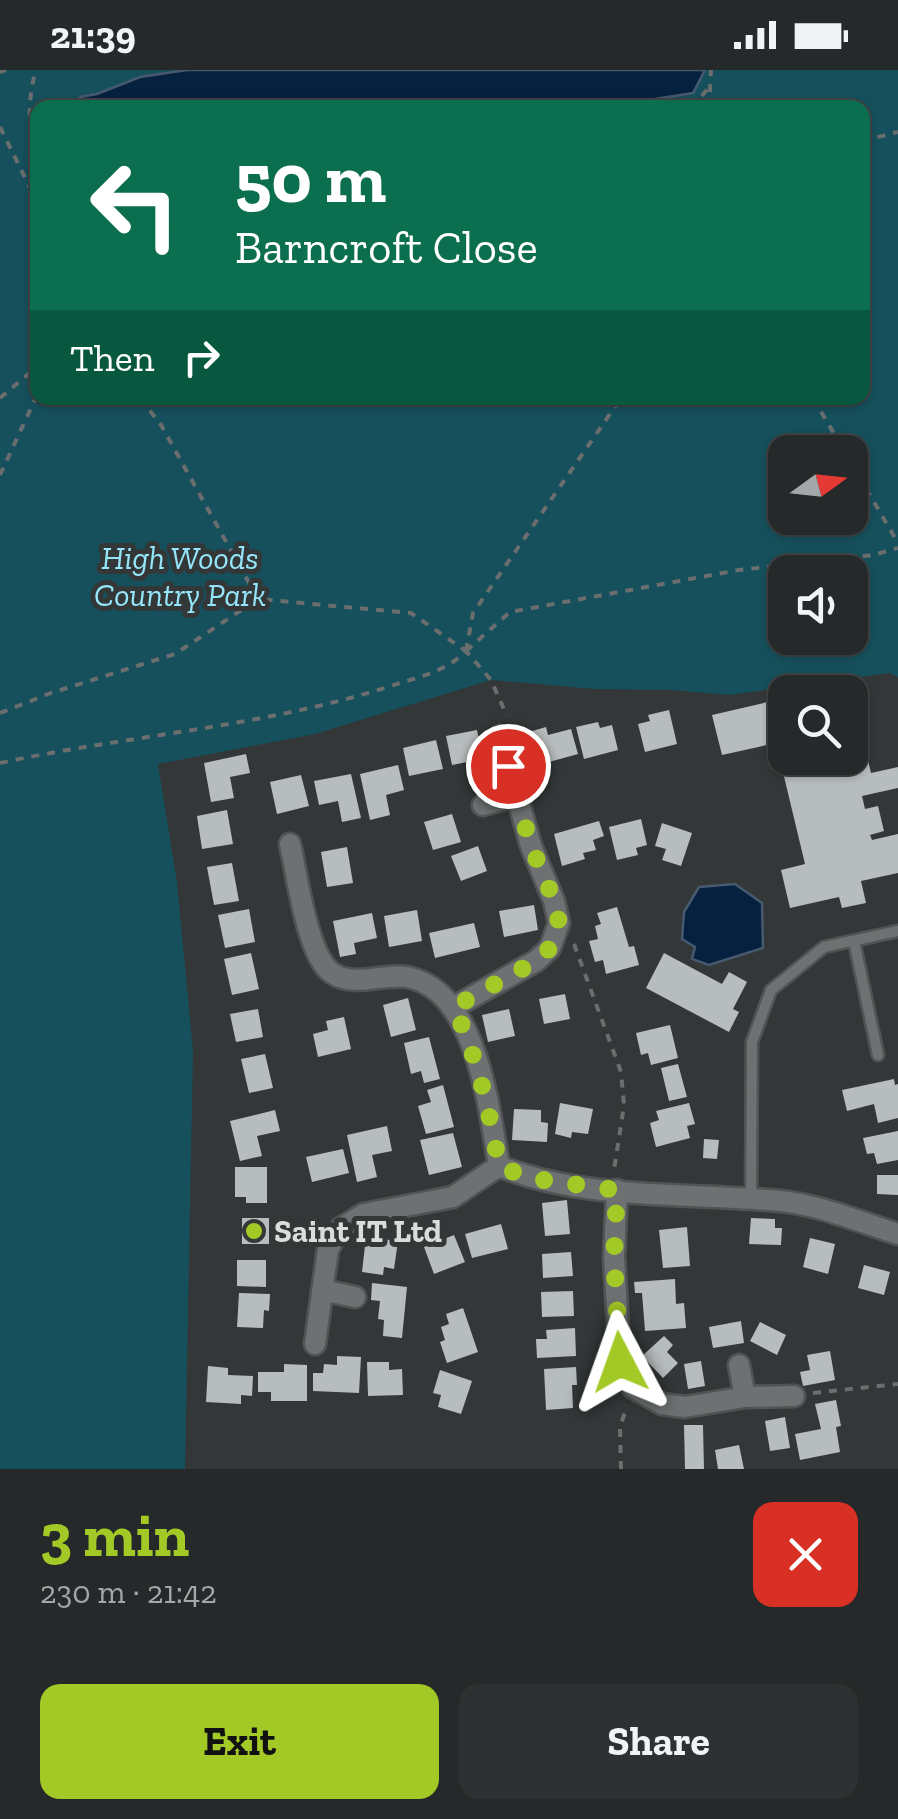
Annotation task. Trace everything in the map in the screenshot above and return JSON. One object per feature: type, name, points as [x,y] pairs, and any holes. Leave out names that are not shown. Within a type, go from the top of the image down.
[{"type":"street","points":[[454,1007],[536,961],[550,948],[559,923],[554,900],[531,846],[500,736]]},
{"type":"street","points":[[484,805],[517,796]]},
{"type":"street","points":[[290,844],[315,950],[333,974],[351,980],[409,977],[432,988],[454,1007],[486,1093],[499,1166]]},
{"type":"street","points":[[499,1166],[529,1178],[617,1190],[809,1207],[898,1234]]},
{"type":"street","points":[[315,1344],[328,1249],[341,1228],[364,1214],[453,1197],[499,1166]]},
{"type":"street","points":[[617,1190],[614,1257],[620,1362],[632,1387],[662,1404],[685,1407],[745,1397],[794,1396]]},
{"type":"street","points":[[322,1290],[355,1297]]},
{"type":"street","points":[[739,1365],[745,1397]]},
{"type":"lane","points":[[752,1199],[752,1042],[770,990],[824,948],[898,931]]},
{"type":"lane","points":[[854,941],[878,1054]]},
{"type":"path","points":[[30,135],[29,94],[36,70]]},
{"type":"path","points":[[709,100],[711,70]]},
{"type":"path","points":[[700,100],[710,86]]},
{"type":"path","points":[[0,127],[30,186]]},
{"type":"path","points":[[870,138],[898,132]]},
{"type":"path","points":[[0,398],[30,373]]},
{"type":"path","points":[[0,475],[32,405]]},
{"type":"path","points":[[145,405],[161,425],[258,599]]},
{"type":"path","points":[[466,651],[473,613],[616,405]]},
{"type":"path","points":[[817,405],[835,435]]},
{"type":"path","points":[[0,763],[244,723],[351,698],[453,664],[510,612],[739,570],[874,554],[898,546],[868,493]]},
{"type":"path","points":[[0,713],[52,692],[175,654],[258,599],[411,613],[466,651],[491,680]]},
{"type":"path","points":[[572,939],[621,1072],[624,1105],[614,1170],[617,1190]]},
{"type":"path","points":[[794,1396],[898,1384]]},
{"type":"path","points":[[622,1469],[620,1428],[632,1387]]},
{"type":"green space","name":"High Woods Country Park","points":[[0,70],[898,70],[898,677],[889,673],[768,675],[768,690],[729,695],[491,680],[315,734],[158,764],[177,882],[193,1051],[185,1469],[0,1469]]},
{"type":"shaded area","points":[[187,70],[705,70],[693,93],[649,100],[78,100],[140,77]]},
{"type":"shaded area","points":[[735,884],[762,903],[763,948],[709,965],[692,959],[695,947],[682,939],[684,912],[699,887]]},
{"type":"building","points":[[768,702],[768,745],[722,755],[712,715]]},
{"type":"building","points":[[669,710],[677,744],[645,752],[638,724],[650,721],[648,715]]},
{"type":"building","points":[[598,722],[600,728],[612,725],[618,750],[584,759],[576,727]]},
{"type":"building","points":[[546,727],[548,735],[571,729],[578,754],[531,767],[522,734]]},
{"type":"building","points":[[477,730],[483,759],[452,765],[446,736]]},
{"type":"building","points":[[436,740],[443,769],[409,776],[403,748]]},
{"type":"building","points":[[246,754],[250,773],[230,777],[234,798],[211,802],[204,763]]},
{"type":"building","points":[[868,760],[871,773],[898,767],[898,788],[862,796],[865,809],[878,806],[884,831],[870,835],[872,840],[898,834],[898,873],[861,881],[866,903],[842,908],[839,897],[790,908],[781,870],[805,864],[784,775],[868,775]]},
{"type":"building","points":[[398,765],[404,790],[386,795],[390,815],[370,820],[360,774]]},
{"type":"building","points":[[351,774],[361,818],[342,822],[338,801],[319,805],[314,781]]},
{"type":"building","points":[[301,775],[309,806],[277,814],[270,782]]},
{"type":"building","points":[[227,810],[233,844],[202,849],[197,816]]},
{"type":"building","points":[[452,814],[461,842],[433,850],[424,822]]},
{"type":"building","points":[[641,819],[647,845],[636,848],[638,855],[617,860],[609,827]]},
{"type":"building","points":[[599,821],[604,836],[593,840],[596,850],[583,853],[585,859],[562,866],[554,834]]},
{"type":"building","points":[[662,823],[692,833],[681,866],[662,860],[666,849],[655,846]]},
{"type":"building","points":[[478,846],[487,871],[461,881],[451,856]]},
{"type":"building","points":[[347,847],[353,883],[327,887],[321,852]]},
{"type":"building","points":[[232,863],[239,901],[214,905],[207,867]]},
{"type":"building","points":[[534,905],[538,930],[504,937],[499,911]]},
{"type":"building","points":[[617,907],[639,965],[606,974],[603,960],[595,962],[589,941],[598,939],[595,926],[601,924],[597,913]]},
{"type":"building","points":[[249,909],[255,942],[225,948],[218,915]]},
{"type":"building","points":[[417,910],[422,941],[389,947],[384,916]]},
{"type":"building","points":[[372,913],[377,938],[354,943],[356,954],[340,957],[333,921]]},
{"type":"building","points":[[474,923],[480,947],[435,958],[429,933]]},
{"type":"building","points":[[251,953],[259,989],[232,995],[224,959]]},
{"type":"building","points":[[664,953],[722,984],[729,972],[747,982],[733,1009],[739,1012],[729,1032],[646,988]]},
{"type":"building","points":[[565,994],[570,1019],[544,1024],[539,999]]},
{"type":"building","points":[[408,998],[416,1030],[391,1037],[383,1005]]},
{"type":"building","points":[[258,1009],[263,1037],[236,1042],[230,1014]]},
{"type":"building","points":[[509,1009],[515,1036],[488,1042],[482,1015]]},
{"type":"building","points":[[344,1017],[351,1049],[318,1057],[313,1034],[328,1030],[326,1021]]},
{"type":"building","points":[[670,1025],[678,1058],[651,1065],[648,1053],[641,1055],[636,1033]]},
{"type":"building","points":[[429,1037],[440,1079],[424,1083],[421,1071],[411,1074],[404,1043]]},
{"type":"building","points":[[265,1054],[273,1088],[249,1093],[241,1059]]},
{"type":"building","points":[[678,1064],[687,1097],[669,1101],[661,1068]]},
{"type":"building","points":[[894,1079],[898,1084],[898,1118],[878,1123],[874,1104],[847,1111],[842,1090]]},
{"type":"building","points":[[443,1085],[454,1127],[426,1134],[418,1106],[431,1102],[427,1090]]},
{"type":"building","points":[[560,1103],[593,1109],[588,1134],[572,1132],[571,1138],[555,1134]]},
{"type":"building","points":[[689,1103],[695,1124],[687,1126],[690,1138],[656,1147],[650,1123],[659,1120],[656,1111]]},
{"type":"building","points":[[514,1109],[541,1110],[541,1122],[548,1123],[547,1142],[512,1140]]},
{"type":"building","points":[[275,1110],[280,1131],[257,1136],[262,1156],[240,1161],[230,1121]]},
{"type":"building","points":[[387,1126],[392,1151],[372,1155],[377,1177],[357,1182],[347,1135]]},
{"type":"building","points":[[898,1131],[898,1160],[877,1164],[874,1153],[867,1154],[863,1138]]},
{"type":"building","points":[[453,1133],[462,1167],[429,1175],[420,1140]]},
{"type":"building","points":[[704,1139],[719,1140],[717,1159],[703,1158]]},
{"type":"building","points":[[343,1149],[349,1173],[312,1182],[306,1157]]},
{"type":"building","points":[[235,1167],[267,1167],[267,1203],[246,1203],[246,1197],[235,1197]]},
{"type":"building","points":[[877,1175],[898,1175],[898,1195],[877,1194]]},
{"type":"building","points":[[567,1200],[570,1234],[545,1236],[542,1203]]},
{"type":"building","points":[[242,1218],[269,1218],[269,1244],[242,1244]]},
{"type":"building","points":[[751,1218],[775,1219],[775,1228],[782,1228],[781,1245],[749,1244]]},
{"type":"building","points":[[501,1224],[508,1249],[472,1258],[465,1234]]},
{"type":"building","points":[[687,1227],[690,1266],[663,1268],[659,1230]]},
{"type":"building","points":[[454,1235],[465,1262],[434,1274],[424,1247]]},
{"type":"building","points":[[366,1237],[398,1241],[394,1269],[384,1267],[383,1275],[362,1272]]},
{"type":"building","points":[[810,1238],[835,1244],[828,1274],[803,1267]]},
{"type":"building","points":[[571,1252],[573,1276],[543,1278],[542,1254]]},
{"type":"building","points":[[237,1260],[266,1260],[266,1287],[237,1286]]},
{"type":"building","points":[[864,1265],[890,1272],[884,1295],[858,1288]]},
{"type":"building","points":[[675,1279],[676,1304],[684,1303],[686,1328],[645,1331],[642,1293],[635,1293],[634,1282]]},
{"type":"building","points":[[372,1283],[407,1287],[402,1338],[383,1336],[384,1320],[378,1319],[380,1301],[371,1300]]},
{"type":"building","points":[[573,1291],[574,1316],[542,1317],[541,1292]]},
{"type":"building","points":[[239,1293],[270,1294],[263,1328],[237,1327]]},
{"type":"building","points":[[463,1308],[478,1352],[447,1363],[440,1342],[445,1340],[441,1327],[449,1324],[446,1314]]},
{"type":"building","points":[[741,1321],[744,1343],[713,1348],[709,1327]]},
{"type":"building","points":[[760,1322],[786,1335],[777,1355],[750,1341]]},
{"type":"building","points":[[575,1328],[576,1356],[537,1358],[536,1339],[547,1339],[546,1330]]},
{"type":"building","points":[[664,1336],[673,1345],[667,1352],[678,1363],[663,1378],[642,1356]]},
{"type":"building","points":[[830,1351],[835,1380],[803,1386],[800,1372],[810,1370],[807,1355]]},
{"type":"building","points":[[337,1356],[361,1357],[359,1393],[313,1391],[313,1373],[323,1373],[324,1364],[337,1365]]},
{"type":"building","points":[[701,1361],[705,1386],[688,1389],[684,1364]]},
{"type":"building","points":[[367,1362],[389,1362],[389,1370],[402,1369],[403,1395],[368,1396]]},
{"type":"building","points":[[284,1364],[307,1365],[307,1401],[271,1401],[271,1392],[258,1392],[258,1372],[284,1372]]},
{"type":"building","points":[[208,1366],[228,1368],[228,1375],[253,1376],[252,1396],[241,1395],[241,1404],[206,1402]]},
{"type":"building","points":[[576,1367],[573,1408],[546,1410],[544,1369]]},
{"type":"building","points":[[440,1370],[472,1381],[461,1414],[438,1407],[441,1395],[433,1393]]},
{"type":"building","points":[[836,1400],[840,1452],[800,1460],[795,1434],[821,1429],[815,1404]]},
{"type":"building","points":[[785,1417],[790,1448],[770,1451],[765,1421]]},
{"type":"building","points":[[684,1425],[703,1425],[704,1469],[685,1469]]},
{"type":"building","points":[[739,1445],[744,1469],[718,1469],[715,1450]]},
{"type":"place","name":"Saint IT Ltd","points":[[254,1231]]},
{"type":"route","points":[[508,766],[559,923],[550,948],[536,961],[454,1007],[486,1093],[499,1166],[529,1178],[617,1190],[614,1257],[620,1362]]}]
